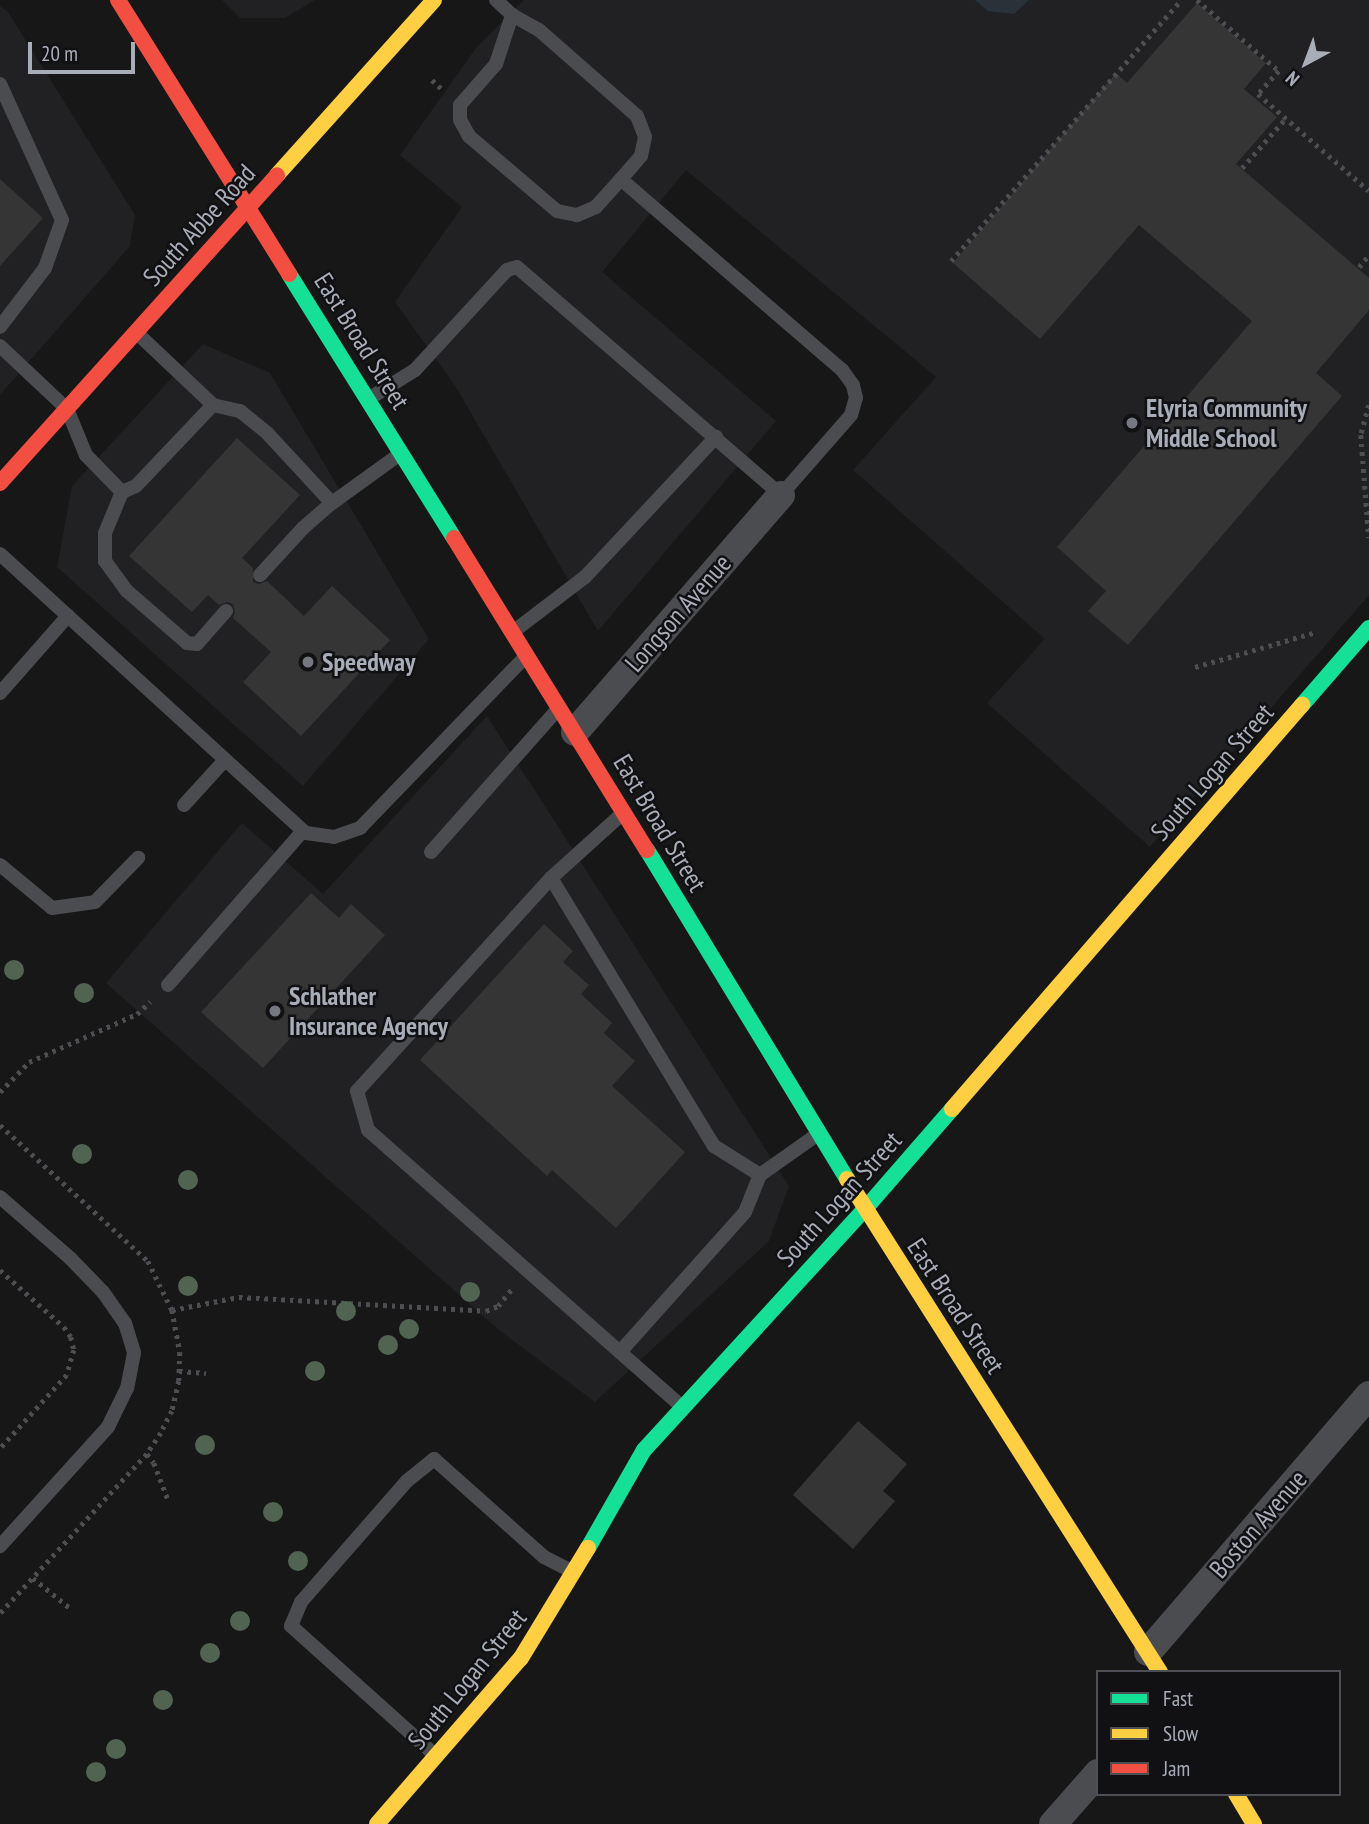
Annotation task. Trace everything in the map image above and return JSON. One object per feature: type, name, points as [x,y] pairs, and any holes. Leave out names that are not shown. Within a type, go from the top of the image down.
[{"type":"street","name":"East Broad Street","points":[[118,0],[249,205],[560,707],[864,1209],[1154,1662]]},
{"type":"street","name":"South Abbe Road","points":[[0,483],[434,0]]},
{"type":"street","name":"Longson Avenue","points":[[575,732],[781,495]]},
{"type":"street","name":"South Logan Street","points":[[377,1824],[521,1658],[574,1573],[644,1451],[864,1209],[1369,628]]},
{"type":"street","name":"Boston Avenue","points":[[1154,1662],[1369,1395]]},
{"type":"street","points":[[1053,1824],[1096,1775]]},
{"type":"street","points":[[1237,1796],[1254,1824]]},
{"type":"lane","points":[[496,0],[512,15],[539,30],[637,116],[645,137],[641,156],[621,179],[596,206],[577,215],[557,211],[469,136],[460,120],[460,105],[496,64],[512,15]]},
{"type":"lane","points":[[0,84],[62,220],[45,268],[0,327]]},
{"type":"lane","points":[[369,399],[415,370],[507,270],[517,267],[781,495],[850,415],[856,398],[853,385],[842,370],[621,179]]},
{"type":"lane","points":[[135,332],[213,405],[240,411],[268,434],[332,503]]},
{"type":"lane","points":[[0,346],[66,409],[86,455],[122,492]]},
{"type":"lane","points":[[213,405],[136,486],[122,492],[105,533],[106,561],[127,591],[187,643],[197,644],[226,611]]},
{"type":"lane","points":[[513,632],[585,577],[716,437]]},
{"type":"lane","points":[[260,575],[303,528],[332,503],[402,452]]},
{"type":"lane","points":[[0,554],[303,831],[334,837],[360,828],[527,655]]},
{"type":"lane","points":[[0,693],[68,616]]},
{"type":"lane","points":[[432,852],[560,707]]},
{"type":"lane","points":[[184,805],[225,760]]},
{"type":"lane","points":[[624,812],[551,878],[357,1091],[368,1130],[683,1408]]},
{"type":"lane","points":[[168,985],[303,831]]},
{"type":"lane","points":[[0,865],[52,908],[95,902],[138,858]]},
{"type":"lane","points":[[551,878],[714,1146],[761,1175]]},
{"type":"lane","points":[[620,1352],[745,1212],[761,1175],[818,1134]]},
{"type":"lane","points":[[0,1196],[71,1259],[103,1292],[125,1323],[134,1353],[127,1388],[108,1427],[0,1546]]},
{"type":"lane","points":[[437,1756],[291,1626],[301,1602],[407,1481],[434,1459],[544,1557],[574,1573]]},
{"type":"path","points":[[951,261],[1181,0]]},
{"type":"path","points":[[1197,0],[1279,71],[1258,94],[1369,191]]},
{"type":"path","points":[[1242,168],[1286,118]]},
{"type":"path","points":[[1359,267],[1369,255]]},
{"type":"path","points":[[1369,405],[1361,435],[1369,538]]},
{"type":"path","points":[[1195,667],[1321,631]]},
{"type":"path","points":[[0,1092],[29,1062],[137,1014]]},
{"type":"path","points":[[0,1270],[64,1327],[71,1337],[74,1350],[67,1375],[0,1449]]},
{"type":"path","points":[[172,1310],[239,1297],[486,1311],[498,1306]]},
{"type":"path","points":[[179,1371],[206,1373]]},
{"type":"path","points":[[146,1454],[154,1463],[168,1500]]},
{"type":"path","points":[[33,1578],[70,1608]]},
{"type":"shaded area","points":[[222,0],[315,0],[285,18],[240,18]]},
{"type":"shaded area","name":"Elyria Community Middle School","points":[[524,0],[1369,0],[1369,595],[1150,847],[987,703],[1045,639],[853,470],[936,377],[686,170],[602,272],[776,421],[598,631],[454,384],[395,302],[462,207],[400,155],[476,48]]},
{"type":"shaded area","points":[[975,0],[1029,0],[1014,14],[988,11]]},
{"type":"shaded area","points":[[0,6],[8,12],[135,215],[130,246],[0,395]]},
{"type":"shaded area","points":[[203,344],[270,373],[429,639],[303,786],[57,567],[72,486]]},
{"type":"shaded area","points":[[487,716],[789,1186],[769,1241],[595,1402],[499,1330],[106,983],[242,823],[323,894]]},
{"type":"building","points":[[1197,3],[1266,63],[1244,89],[1277,117],[1236,164],[1369,278],[1369,310],[1316,373],[1342,396],[1128,645],[1088,611],[1106,591],[1057,547],[1252,321],[1139,225],[1040,339],[953,263],[1116,73],[1127,83]]},
{"type":"building","points":[[0,179],[43,218],[0,266]]},
{"type":"building","points":[[237,438],[300,495],[242,558],[253,568],[253,582],[259,584],[267,581],[304,616],[332,586],[390,640],[301,736],[243,682],[271,652],[233,618],[233,604],[227,602],[219,605],[208,595],[192,612],[129,556]]},
{"type":"building","points":[[311,893],[339,918],[351,904],[385,935],[263,1068],[201,1012]]},
{"type":"building","points":[[544,924],[573,951],[563,962],[589,985],[581,994],[612,1023],[604,1033],[635,1061],[612,1086],[685,1152],[616,1228],[552,1170],[547,1176],[420,1060]]},
{"type":"building","points":[[858,1421],[907,1464],[883,1491],[895,1501],[853,1549],[793,1495]]},
{"type":"traffic: fast","points":[[289,274],[454,538]]},
{"type":"traffic: fast","points":[[1302,705],[1369,628]]},
{"type":"traffic: fast","points":[[647,850],[847,1179]]},
{"type":"traffic: fast","points":[[588,1548],[644,1450],[865,1209],[952,1109]]},
{"type":"traffic: slow","points":[[277,175],[434,0]]},
{"type":"traffic: slow","points":[[952,1109],[1302,705]]},
{"type":"traffic: slow","points":[[847,1179],[1159,1670]]},
{"type":"traffic: slow","points":[[377,1824],[521,1658],[588,1548]]},
{"type":"traffic: slow","points":[[1237,1796],[1254,1824]]},
{"type":"traffic: jam","points":[[118,0],[289,274]]},
{"type":"traffic: jam","points":[[0,483],[277,175]]},
{"type":"traffic: jam","points":[[454,538],[647,850]]},
{"type":"place","name":"Elyria Community Middle School","points":[[1132,423]]},
{"type":"place","name":"Speedway","points":[[308,662]]},
{"type":"place","name":"Schlather Insurance Agency","points":[[275,1011]]}]
